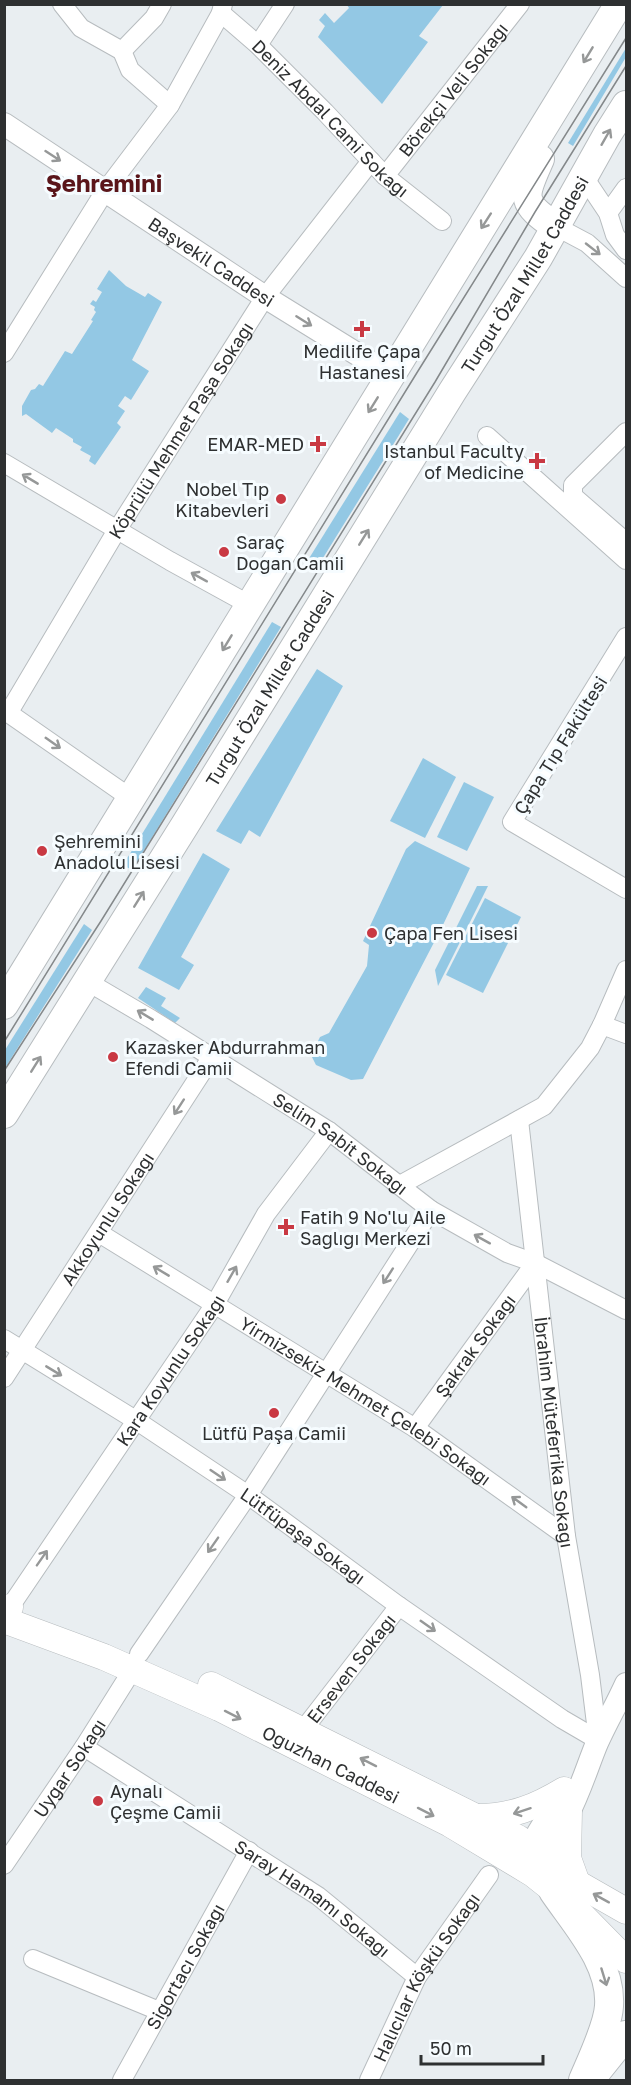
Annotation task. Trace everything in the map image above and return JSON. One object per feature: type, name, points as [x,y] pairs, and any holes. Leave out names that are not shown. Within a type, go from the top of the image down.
[{"type":"main road","points":[[4,1005],[619,4]]},
{"type":"main road","name":"Turgut Özal Millet Caddesi","points":[[4,1114],[452,392],[538,258],[627,105]]},
{"type":"main road","points":[[543,130],[543,152],[527,188],[528,197],[535,212],[555,226]]},
{"type":"main road","name":"Oğuzhan Caddesi","points":[[6,1611],[136,1662],[219,1708],[299,1738],[476,1817],[518,1838],[531,1860]]},
{"type":"main road","name":"Oğuzhan Caddesi","points":[[299,1738],[450,1824],[531,1860],[565,1887],[627,1960]]},
{"type":"main road","points":[[476,1817],[499,1817],[542,1804],[567,1800],[568,1858],[565,1887],[603,1971],[609,2007],[584,2080]]},
{"type":"main road","name":"Oğuzhan Caddesi","points":[[565,1887],[627,1911]]},
{"type":"main road","points":[[590,2080],[627,2035]]},
{"type":"street","points":[[62,4],[81,28],[122,51],[130,70],[170,105]]},
{"type":"street","points":[[122,51],[154,18],[162,4]]},
{"type":"street","points":[[258,45],[285,4]]},
{"type":"street","name":"Börekçi Veli Sokağı","points":[[385,176],[520,4]]},
{"type":"street","points":[[4,353],[105,191],[170,105],[222,9]]},
{"type":"street","name":"Deniz Abdal Cami Sokağı","points":[[222,9],[385,176],[442,221]]},
{"type":"street","name":"Başvekil Caddesi","points":[[4,124],[264,297],[391,375]]},
{"type":"street","name":"Köprülü Mehmet Paşa Sokağı","points":[[7,711],[117,530],[264,297],[371,161]]},
{"type":"street","points":[[584,177],[608,213],[615,235],[627,250]]},
{"type":"street","points":[[608,213],[627,188]]},
{"type":"street","points":[[555,226],[596,250],[627,278]]},
{"type":"street","points":[[553,494],[627,418]]},
{"type":"street","points":[[627,432],[573,485],[573,496],[627,543]]},
{"type":"street","points":[[487,436],[627,560]]},
{"type":"street","points":[[4,463],[250,605]]},
{"type":"street","name":"Çapa Tıp Fakültesi","points":[[627,636],[512,822],[627,889]]},
{"type":"street","points":[[7,711],[132,799]]},
{"type":"street","points":[[400,1185],[544,1106],[590,1048],[627,970]]},
{"type":"street","name":"Selim Sabit Sokağı","points":[[88,982],[329,1131],[431,1210],[507,1253],[535,1263],[627,1310]]},
{"type":"street","points":[[602,1026],[627,1034]]},
{"type":"street","name":"Akkoyunlu Sokağı","points":[[4,1378],[211,1058]]},
{"type":"street","name":"İbrahim Müteferrika Sokağı","points":[[519,1120],[566,1536],[590,1675],[598,1740]]},
{"type":"street","name":"Kara Koyunlu Sokağı","points":[[6,1611],[215,1304],[267,1214],[329,1131]]},
{"type":"street","name":"Uygar Sokağı","points":[[5,1862],[84,1747],[136,1662],[248,1495],[431,1210]]},
{"type":"street","name":"Yirmizsekiz Mehmet Çelebi Sokağı","points":[[99,1233],[415,1428],[566,1536]]},
{"type":"street","name":"Şakrak Sokağı","points":[[415,1428],[535,1263]]},
{"type":"street","name":"Lütfüpaşa Sokağı","points":[[4,1339],[137,1421],[248,1495],[399,1606],[562,1719],[598,1740]]},
{"type":"street","name":"Erseven Sokağı","points":[[299,1738],[399,1606]]},
{"type":"street","points":[[531,1860],[551,1840],[567,1800],[627,1684]]},
{"type":"street","name":"Saray Hamamı Sokağı","points":[[84,1747],[318,1896],[417,1977]]},
{"type":"street","name":"Sigortacı Sokağı","points":[[122,2080],[249,1851]]},
{"type":"street","name":"Halıcılar Köşkü Sokağı","points":[[369,2080],[417,1977],[489,1875]]},
{"type":"street","points":[[33,1959],[159,2011]]},
{"type":"shaded area","points":[[347,5],[443,5],[419,36],[428,42],[382,104],[318,37],[325,26],[319,20],[325,13],[334,23],[349,8]]},
{"type":"shaded area","points":[[626,48],[626,57],[573,146],[568,143]]},
{"type":"shaded area","points":[[109,270],[126,286],[145,297],[148,293],[162,302],[132,360],[149,371],[131,400],[125,396],[118,406],[125,411],[117,423],[121,427],[95,465],[89,461],[91,456],[80,450],[82,447],[73,442],[73,439],[56,428],[52,433],[26,414],[22,416],[22,406],[31,390],[39,384],[43,386],[65,351],[72,354],[93,321],[91,320],[96,312],[95,307],[90,304],[93,300],[96,302],[102,292],[97,289]]},
{"type":"shaded area","points":[[400,412],[409,419],[318,566],[308,560]]},
{"type":"shaded area","points":[[272,622],[281,627],[132,870],[123,865]]},
{"type":"shaded area","points":[[317,669],[343,686],[260,837],[249,830],[241,844],[216,831]]},
{"type":"shaded area","points":[[423,758],[456,777],[425,838],[390,821]]},
{"type":"shaded area","points":[[464,782],[494,797],[467,851],[437,837]]},
{"type":"shaded area","points":[[415,841],[470,868],[363,1079],[351,1080],[316,1065],[311,1055],[320,1037],[329,1033],[367,966],[369,945],[363,941],[406,849]]},
{"type":"shaded area","points":[[203,853],[230,869],[181,957],[194,965],[179,990],[138,968]]},
{"type":"shaded area","points":[[477,886],[488,886],[438,986],[435,970]]},
{"type":"shaded area","points":[[485,898],[521,917],[483,993],[446,975]]},
{"type":"shaded area","points":[[84,924],[92,930],[5,1068],[5,1050]]},
{"type":"shaded area","points":[[146,987],[166,998],[161,1006],[180,1018],[175,1023],[138,998]]},
{"type":"tram line","points":[[4,1042],[626,38]]},
{"type":"tram line","points":[[4,1071],[101,921],[435,382],[535,212],[626,66]]},
{"type":"place","name":"Medilife Çapa Hastanesi","points":[[362,329]]},
{"type":"place","name":"EMAR-MED","points":[[318,444]]},
{"type":"place","name":"Istanbul Faculty of Medicine","points":[[537,461]]},
{"type":"place","name":"Nobel Tıp Kitabevleri","points":[[281,499]]},
{"type":"place","name":"Saraç Doğan Camii","points":[[224,552]]},
{"type":"place","name":"Şehremini Anadolu Lisesi","points":[[42,851]]},
{"type":"place","name":"Çapa Fen Lisesi","points":[[372,933]]},
{"type":"place","name":"Kazasker Abdurrahman Efendi Camii","points":[[113,1057]]},
{"type":"place","name":"Fatih 9 No'lu Aile Sağlığı Merkezi","points":[[286,1227]]},
{"type":"place","name":"Lütfü Paşa Camii","points":[[274,1413]]},
{"type":"place","name":"Aynalı Çeşme Camii","points":[[98,1801]]},
{"type":"district","name":"Şehremini","points":[[104,182]]}]
